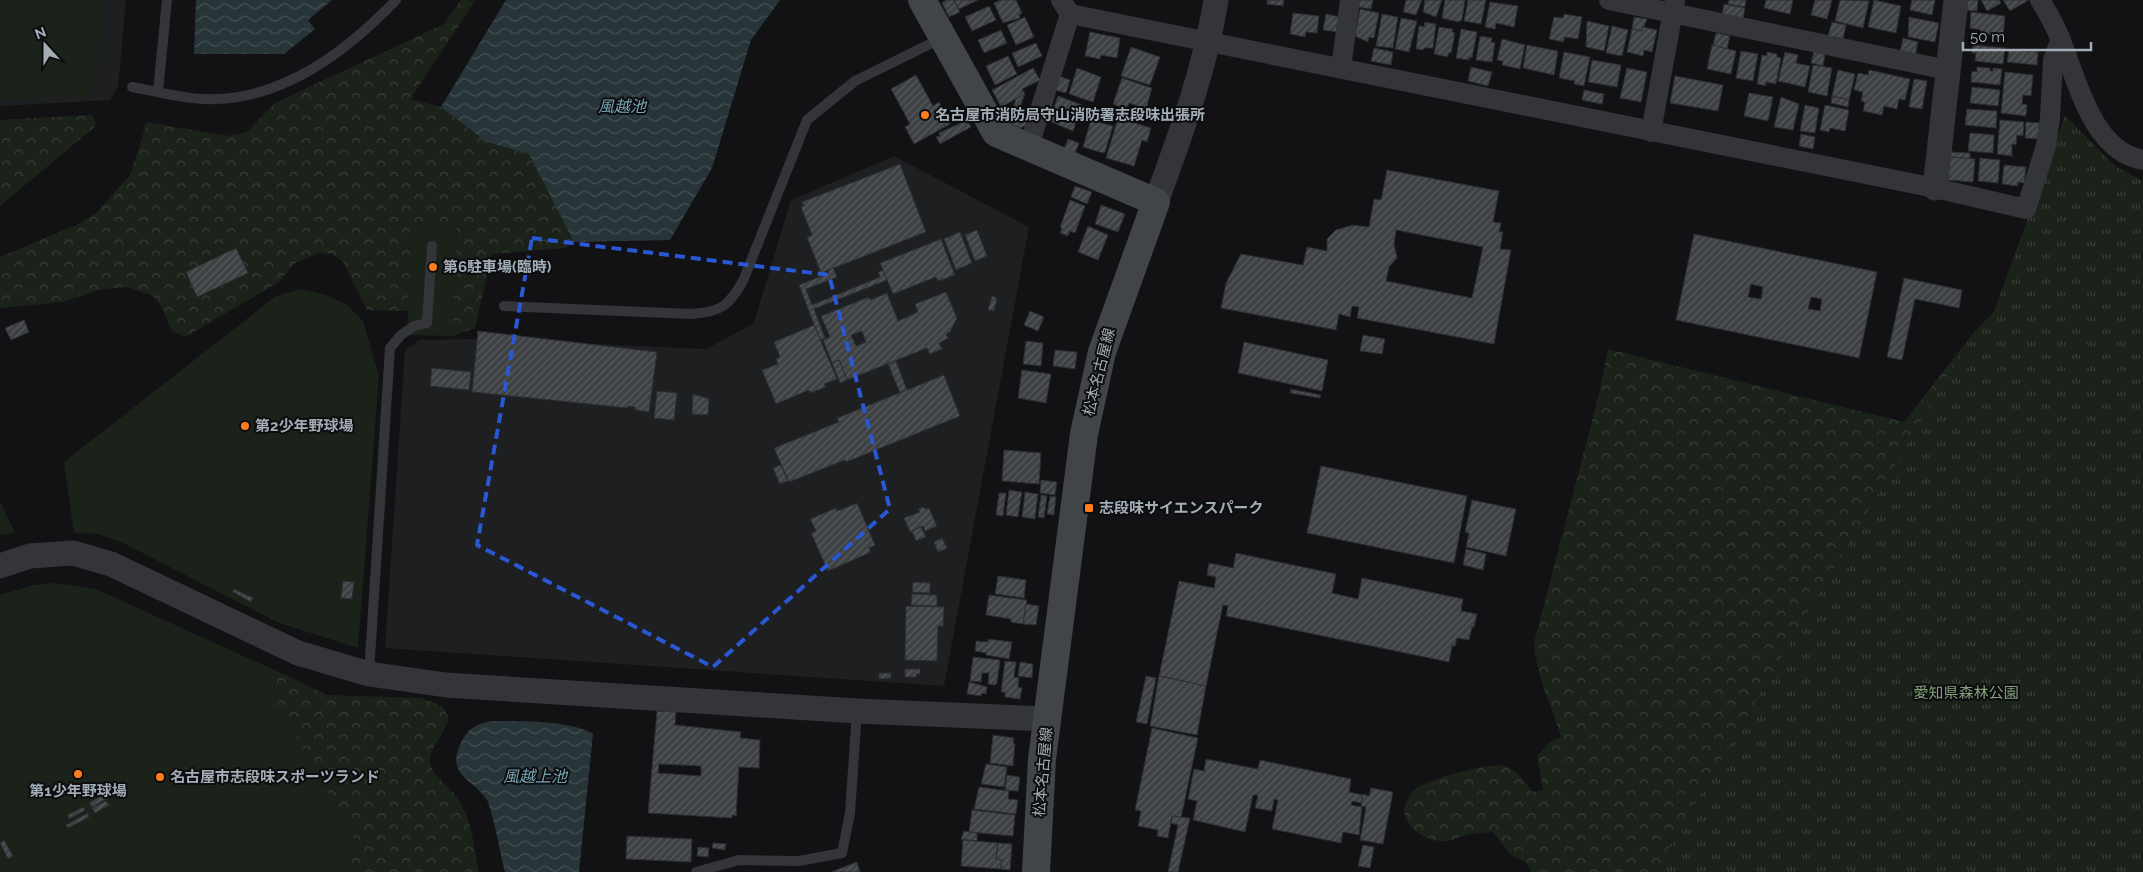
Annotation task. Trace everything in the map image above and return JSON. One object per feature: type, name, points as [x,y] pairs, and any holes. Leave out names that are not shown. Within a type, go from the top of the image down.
[{"type":"main road","points":[[922,0],[996,133],[1156,202]]},
{"type":"main road","name":"松本名古屋線","points":[[1036,872],[1047,719],[1084,434],[1107,335],[1156,202]]},
{"type":"street","points":[[1156,202],[1188,115],[1209,43],[1216,0]]},
{"type":"street","points":[[1341,68],[1350,0]]},
{"type":"street","points":[[1609,0],[1674,6],[1948,70]]},
{"type":"street","points":[[1935,188],[1956,0]]},
{"type":"street","points":[[2040,0],[2061,39],[2090,117],[2109,142],[2137,159],[2143,160]]},
{"type":"street","points":[[1651,132],[1674,6]]},
{"type":"street","points":[[1029,146],[1066,7],[1209,43],[1935,188],[2026,209],[2046,146],[2050,118],[2052,60],[2061,39]]},
{"type":"street","points":[[0,566],[30,556],[73,553],[111,564],[298,653],[369,674],[446,685],[857,711],[1047,719]]},
{"type":"lane","points":[[158,91],[167,0]]},
{"type":"lane","points":[[132,87],[204,99],[256,93],[310,72],[371,26],[396,0]]},
{"type":"lane","points":[[504,306],[691,314],[721,309],[732,300],[743,281],[807,120],[855,81],[943,38]]},
{"type":"lane","points":[[369,674],[390,348],[401,335],[414,326],[427,323],[432,246]]},
{"type":"lane","points":[[696,872],[739,860],[799,861],[842,853],[850,813],[857,711]]},
{"type":"highlighted area","points":[[532,238],[829,275],[890,509],[713,667],[477,545]]},
{"type":"shaded area","points":[[0,0],[126,0],[118,87],[110,100],[0,106]]},
{"type":"shaded area","points":[[894,156],[1029,227],[944,686],[385,648],[405,350],[419,340],[473,339],[706,349],[754,323],[791,200]]},
{"type":"green space","points":[[0,0],[102,0],[95,87],[87,95],[0,99]]},
{"type":"green space","points":[[461,0],[475,1],[410,99],[441,107],[487,142],[529,154],[574,242],[566,248],[492,254],[475,328],[452,336],[457,223],[412,222],[408,311],[367,310],[343,262],[332,254],[319,253],[295,263],[279,282],[185,337],[172,331],[161,306],[153,296],[128,287],[102,289],[63,302],[0,308],[0,257],[81,223],[98,211],[130,175],[147,122],[227,136],[247,132],[275,103],[444,24]]},
{"type":"green space","points":[[92,115],[97,125],[0,206],[0,120]]},
{"type":"green space","name":"愛知県森林公園","points":[[2065,116],[2116,167],[2143,181],[2143,872],[1531,872],[1527,863],[1511,855],[1493,832],[1466,835],[1448,841],[1437,841],[1427,838],[1411,827],[1406,819],[1404,810],[1406,801],[1413,791],[1419,787],[1442,777],[1471,769],[1496,765],[1504,766],[1517,773],[1532,792],[1543,790],[1537,756],[1550,742],[1561,737],[1541,679],[1534,643],[1598,398],[1608,349],[1904,422],[1971,336],[1994,312]]},
{"type":"green space","name":"愛知県森林公園","points":[[2065,116],[2116,167],[2143,181],[2143,872],[1655,872],[1971,336],[1994,312]]},
{"type":"green space","name":"第6駐車場(臨時)","points":[[412,222],[457,223],[452,336],[407,335]]},
{"type":"green space","name":"第2少年野球場","points":[[301,289],[326,295],[347,305],[363,321],[379,376],[358,648],[279,623],[123,543],[98,534],[74,533],[64,462],[276,296]]},
{"type":"green space","points":[[1,503],[15,533],[0,535]]},
{"type":"green space","name":"名古屋市志段味スポーツランド","points":[[56,583],[96,589],[281,673],[273,689],[285,715],[354,839],[349,872],[0,872],[0,595],[34,585]]},
{"type":"green space","points":[[281,673],[327,695],[421,698],[442,706],[449,718],[445,729],[433,748],[430,765],[436,775],[455,794],[463,807],[472,834],[479,872],[349,872],[354,839],[285,716],[272,713],[273,689]]},
{"type":"water","points":[[196,0],[332,0],[308,20],[315,29],[284,54],[194,54]]},
{"type":"water","name":"風越池","points":[[506,0],[780,0],[751,40],[712,168],[670,240],[574,242],[529,154],[487,142],[441,107]]},
{"type":"water","name":"風越上池","points":[[491,721],[529,721],[558,724],[584,729],[593,734],[579,872],[505,872],[487,800],[463,776],[456,763],[457,754],[466,734],[476,726]]},
{"type":"building","points":[[946,0],[954,0],[960,12],[949,17],[942,3]]},
{"type":"building","points":[[954,0],[978,0],[959,9]]},
{"type":"building","points":[[1001,0],[1016,0],[1022,13],[1019,15],[1020,18],[1003,23],[994,3]]},
{"type":"building","points":[[1267,0],[1284,0],[1283,6],[1267,4]]},
{"type":"building","points":[[1359,0],[1373,0],[1371,9],[1358,7]]},
{"type":"building","points":[[1406,0],[1422,0],[1416,15],[1403,12]]},
{"type":"building","points":[[1425,0],[1442,0],[1436,17],[1423,12]]},
{"type":"building","points":[[1445,0],[1465,0],[1462,20],[1458,22],[1442,18]]},
{"type":"building","points":[[1468,0],[1486,0],[1481,24],[1464,21]]},
{"type":"building","points":[[1729,0],[1746,0],[1745,7],[1728,4]]},
{"type":"building","points":[[1766,0],[1793,0],[1790,14],[1764,8]]},
{"type":"building","points":[[1815,0],[1832,0],[1827,19],[1811,15]]},
{"type":"building","points":[[1840,0],[1869,1],[1863,28],[1835,21]]},
{"type":"building","points":[[1874,0],[1901,6],[1896,33],[1868,27]]},
{"type":"building","points":[[1912,0],[1935,0],[1932,15],[1910,10]]},
{"type":"building","points":[[1966,0],[1978,0],[1977,11],[1965,10]]},
{"type":"building","points":[[1981,0],[1999,0],[2001,3],[1987,11]]},
{"type":"building","points":[[2003,0],[2029,0],[2010,11]]},
{"type":"building","points":[[1490,2],[1518,6],[1514,27],[1496,23],[1495,29],[1485,27]]},
{"type":"building","points":[[1724,4],[1745,8],[1743,19],[1722,15]]},
{"type":"building","points":[[989,6],[996,20],[972,31],[965,17]]},
{"type":"building","points":[[1360,9],[1379,13],[1374,38],[1369,37],[1368,42],[1355,36]]},
{"type":"building","points":[[1971,12],[2005,16],[2003,36],[1980,33],[1981,30],[1970,28]]},
{"type":"building","points":[[1293,13],[1319,16],[1317,33],[1306,32],[1305,37],[1290,34]]},
{"type":"building","points":[[1326,14],[1340,17],[1338,32],[1323,30]]},
{"type":"building","points":[[1382,14],[1398,17],[1393,48],[1376,46]]},
{"type":"building","points":[[1564,14],[1582,17],[1578,39],[1565,37],[1563,42],[1549,39],[1554,17],[1563,18]]},
{"type":"building","points":[[1025,17],[1034,37],[1016,45],[1007,25]]},
{"type":"building","points":[[1634,17],[1647,19],[1642,31],[1632,29]]},
{"type":"building","points":[[1909,17],[1939,23],[1935,42],[1908,37]]},
{"type":"building","points":[[1401,18],[1417,21],[1409,52],[1395,49]]},
{"type":"building","points":[[1587,21],[1609,26],[1604,51],[1586,47]]},
{"type":"building","points":[[1425,22],[1436,24],[1433,48],[1416,49],[1419,26],[1424,27]]},
{"type":"building","points":[[1832,22],[1846,25],[1843,39],[1828,36]]},
{"type":"building","points":[[1612,26],[1628,30],[1622,56],[1606,53]]},
{"type":"building","points":[[1439,27],[1453,29],[1452,32],[1455,33],[1451,53],[1448,53],[1448,57],[1434,54]]},
{"type":"building","points":[[1643,27],[1657,30],[1652,52],[1644,50],[1643,56],[1627,52],[1632,29],[1642,31]]},
{"type":"building","points":[[1461,29],[1477,32],[1472,58],[1469,57],[1469,60],[1456,58]]},
{"type":"building","points":[[1001,30],[1007,43],[984,53],[978,40]]},
{"type":"building","points":[[1090,32],[1120,38],[1117,58],[1101,55],[1100,59],[1085,56]]},
{"type":"building","points":[[1716,33],[1730,36],[1727,49],[1713,46]]},
{"type":"building","points":[[1480,36],[1492,38],[1491,42],[1495,43],[1492,62],[1476,60]]},
{"type":"building","points":[[1903,38],[1918,42],[1915,56],[1900,53]]},
{"type":"building","points":[[1502,39],[1525,45],[1520,69],[1502,65],[1503,61],[1497,60]]},
{"type":"building","points":[[1036,43],[1042,56],[1018,67],[1012,53]]},
{"type":"building","points":[[1527,45],[1558,51],[1554,75],[1523,68]]},
{"type":"building","points":[[1712,45],[1736,51],[1731,74],[1707,69]]},
{"type":"building","points":[[1973,45],[2005,48],[2003,64],[1975,61],[1976,53],[1972,53]]},
{"type":"building","points":[[1131,47],[1160,57],[1150,85],[1121,76]]},
{"type":"building","points":[[1374,48],[1393,52],[1391,65],[1371,61]]},
{"type":"building","points":[[2009,50],[2038,52],[2037,65],[2007,62]]},
{"type":"building","points":[[1741,51],[1758,54],[1753,81],[1736,78]]},
{"type":"building","points":[[1814,51],[1825,54],[1823,66],[1811,63]]},
{"type":"building","points":[[1564,52],[1590,57],[1584,86],[1574,84],[1575,81],[1559,78]]},
{"type":"building","points":[[1767,52],[1777,54],[1777,57],[1781,58],[1776,84],[1766,82],[1766,86],[1757,84],[1762,55],[1767,56]]},
{"type":"building","points":[[1785,52],[1798,55],[1796,63],[1810,66],[1805,87],[1778,81]]},
{"type":"building","points":[[1008,56],[1017,74],[995,85],[986,66]]},
{"type":"building","points":[[1592,60],[1621,65],[1617,87],[1588,82]]},
{"type":"building","points":[[1813,65],[1832,68],[1827,96],[1808,92]]},
{"type":"building","points":[[1471,67],[1492,72],[1488,86],[1468,81]]},
{"type":"building","points":[[1977,67],[1990,68],[1990,71],[1993,71],[1993,68],[2002,69],[2000,85],[1971,82],[1972,71],[1977,72]]},
{"type":"building","points":[[1033,68],[1040,80],[1022,89],[1025,94],[1001,107],[992,90]]},
{"type":"building","points":[[1077,68],[1101,77],[1093,102],[1069,94]]},
{"type":"building","points":[[1627,68],[1647,72],[1641,102],[1620,98]]},
{"type":"building","points":[[1838,70],[1855,74],[1849,100],[1832,96]]},
{"type":"building","points":[[1869,70],[1910,79],[1905,100],[1899,99],[1897,109],[1884,106],[1882,115],[1863,111],[1865,102],[1861,101],[1863,92],[1854,90],[1858,73],[1868,75]]},
{"type":"building","points":[[2005,72],[2033,75],[2031,96],[2023,95],[2022,104],[2027,105],[2026,116],[2001,113]]},
{"type":"building","name":"名古屋市消防局守山消防署志段味出張所","points":[[916,75],[933,106],[939,102],[950,124],[914,144],[905,127],[910,124],[891,89]]},
{"type":"building","points":[[1059,76],[1070,80],[1066,93],[1055,90]]},
{"type":"building","points":[[1675,76],[1723,85],[1718,111],[1670,103]]},
{"type":"building","points":[[1122,78],[1152,88],[1146,109],[1129,103],[1126,109],[1113,104]]},
{"type":"building","points":[[1914,79],[1927,81],[1922,109],[1909,107]]},
{"type":"building","points":[[1972,87],[2000,90],[1998,106],[1970,103]]},
{"type":"building","points":[[1584,90],[1604,94],[1602,104],[1582,100]]},
{"type":"building","points":[[1749,93],[1773,97],[1768,121],[1744,116]]},
{"type":"building","points":[[1025,94],[1018,112],[1012,111],[1016,99]]},
{"type":"building","points":[[1058,96],[1082,105],[1073,131],[1049,121]]},
{"type":"building","points":[[1832,96],[1849,100],[1848,107],[1831,103]]},
{"type":"building","points":[[1781,97],[1799,104],[1793,130],[1774,127]]},
{"type":"building","points":[[1805,105],[1819,108],[1815,133],[1800,131]]},
{"type":"building","points":[[1825,105],[1849,110],[1845,131],[1830,128],[1829,132],[1820,130]]},
{"type":"building","points":[[1085,108],[1090,110],[1087,121],[1082,120]]},
{"type":"building","points":[[1967,109],[1997,111],[1996,128],[1965,125]]},
{"type":"building","points":[[1009,110],[1028,114],[1027,125],[1020,128],[1005,121]]},
{"type":"building","points":[[1118,118],[1151,128],[1147,142],[1142,140],[1134,166],[1106,158]]},
{"type":"building","points":[[967,120],[971,127],[940,144],[936,137],[940,136],[939,133]]},
{"type":"building","points":[[1091,120],[1113,126],[1105,152],[1103,153],[1083,147]]},
{"type":"building","points":[[2000,120],[2024,122],[2023,136],[2017,135],[2016,145],[2012,144],[2012,156],[1997,154]]},
{"type":"building","points":[[2026,122],[2041,123],[2039,139],[2025,138]]},
{"type":"building","points":[[1970,133],[1994,135],[1993,153],[1968,151]]},
{"type":"building","points":[[1801,134],[1815,137],[1813,149],[1799,146]]},
{"type":"building","points":[[1068,139],[1079,143],[1075,153],[1064,149]]},
{"type":"building","points":[[1950,152],[1970,153],[1970,159],[1950,157]]},
{"type":"building","points":[[1950,157],[1975,159],[1973,182],[1948,180]]},
{"type":"building","points":[[1980,158],[2000,160],[1998,183],[1978,181]]},
{"type":"building","points":[[900,164],[926,232],[821,273],[807,237],[812,235],[801,207],[804,206],[802,202]]},
{"type":"building","points":[[2004,165],[2026,167],[2024,183],[2018,182],[2018,186],[2002,184]]},
{"type":"building","points":[[1387,170],[1499,191],[1493,222],[1501,223],[1499,232],[1503,232],[1500,249],[1511,250],[1494,344],[1357,318],[1359,307],[1352,306],[1350,317],[1339,314],[1336,330],[1221,308],[1226,283],[1241,254],[1303,265],[1307,247],[1327,251],[1327,239],[1336,230],[1353,225],[1369,227],[1374,199],[1381,200]],"holes":[[[1396,230],[1483,247],[1472,298],[1386,281],[1389,267],[1397,258],[1394,244]]]},
{"type":"building","points":[[1075,186],[1092,192],[1087,204],[1071,197]]},
{"type":"building","points":[[1070,200],[1085,206],[1075,233],[1070,231],[1068,236],[1060,233],[1062,228],[1060,227]]},
{"type":"building","points":[[1101,205],[1125,214],[1118,232],[1095,224]]},
{"type":"building","points":[[1088,226],[1108,235],[1098,260],[1078,252]]},
{"type":"building","points":[[977,230],[987,256],[975,261],[965,235]]},
{"type":"building","points":[[960,232],[972,263],[956,270],[944,239]]},
{"type":"building","points":[[1694,234],[1877,272],[1859,358],[1676,320]],"holes":[[[1751,284],[1763,287],[1761,299],[1748,297]],[[1811,297],[1822,299],[1820,311],[1808,309]]]},
{"type":"building","points":[[941,239],[955,275],[938,281],[936,277],[893,294],[880,263]]},
{"type":"building","points":[[236,248],[248,273],[197,297],[186,272]]},
{"type":"building","points":[[833,268],[837,277],[806,289],[812,305],[880,277],[878,272],[883,270],[887,280],[814,309],[825,338],[820,340],[799,285],[829,273],[828,270]]},
{"type":"building","points":[[1904,278],[1962,290],[1959,308],[1915,299],[1902,360],[1887,357]]},
{"type":"building","points":[[946,292],[957,318],[950,332],[946,334],[948,338],[939,343],[942,349],[930,354],[927,348],[847,380],[839,360],[832,363],[823,340],[830,337],[821,316],[869,297],[870,300],[887,293],[898,321],[918,312],[915,304]],"holes":[[[862,331],[866,342],[856,346],[851,335]]]},
{"type":"building","points":[[992,296],[997,298],[994,311],[988,310]]},
{"type":"building","points":[[1030,311],[1044,317],[1038,331],[1024,325]]},
{"type":"building","points":[[24,320],[29,332],[11,340],[5,328]]},
{"type":"building","points":[[814,325],[837,379],[824,384],[826,387],[810,393],[809,390],[776,404],[762,370],[778,364],[776,359],[780,357],[774,342]]},
{"type":"building","points":[[478,331],[657,352],[649,412],[635,410],[635,407],[628,406],[628,408],[472,392]]},
{"type":"building","points":[[1363,335],[1385,339],[1382,354],[1360,351]]},
{"type":"building","points":[[1026,341],[1043,343],[1041,366],[1023,364]]},
{"type":"building","points":[[1244,342],[1328,360],[1322,391],[1238,373]]},
{"type":"building","points":[[1055,350],[1077,352],[1075,369],[1053,366]]},
{"type":"building","points":[[839,360],[847,380],[840,383],[832,363]]},
{"type":"building","points":[[896,361],[907,390],[900,393],[888,364]]},
{"type":"building","points":[[432,368],[471,372],[469,390],[430,386]]},
{"type":"building","points":[[1022,370],[1051,374],[1046,403],[1018,398]]},
{"type":"building","points":[[944,375],[960,416],[846,462],[845,460],[789,482],[774,448],[839,422],[837,418]]},
{"type":"building","points":[[1291,389],[1321,395],[1320,398],[1290,393]]},
{"type":"building","points":[[657,391],[677,393],[674,420],[654,418]]},
{"type":"building","points":[[693,394],[709,399],[708,415],[692,414]]},
{"type":"building","points":[[1004,450],[1041,453],[1039,484],[1002,481]]},
{"type":"building","points":[[781,465],[788,481],[780,484],[773,468]]},
{"type":"building","points":[[1321,466],[1467,496],[1454,563],[1307,533]]},
{"type":"building","points":[[1041,480],[1057,482],[1055,495],[1040,493]]},
{"type":"building","points":[[1009,490],[1022,492],[1018,517],[1006,515]]},
{"type":"building","points":[[1025,492],[1038,494],[1035,519],[1022,517]]},
{"type":"building","points":[[999,493],[1006,493],[1003,516],[996,515]]},
{"type":"building","points":[[1041,495],[1047,496],[1044,518],[1038,517]]},
{"type":"building","points":[[1050,496],[1056,497],[1054,515],[1047,514]]},
{"type":"building","points":[[1472,500],[1516,509],[1506,556],[1466,547],[1469,533],[1465,532]]},
{"type":"building","points":[[857,503],[875,545],[869,548],[871,552],[828,571],[811,533],[816,531],[810,519],[836,508],[837,511]]},
{"type":"building","points":[[924,507],[925,509],[929,508],[937,526],[925,531],[923,526],[910,532],[904,518],[920,512],[918,509]]},
{"type":"building","points":[[921,527],[926,537],[916,541],[912,531]]},
{"type":"building","points":[[942,538],[947,548],[938,552],[934,542]]},
{"type":"building","points":[[1466,549],[1486,554],[1483,570],[1463,565]]},
{"type":"building","points":[[1236,553],[1336,574],[1332,593],[1358,599],[1362,578],[1463,599],[1461,611],[1477,614],[1474,627],[1472,627],[1469,640],[1457,638],[1455,646],[1452,646],[1449,662],[1226,616],[1228,606],[1223,605],[1206,686],[1159,676],[1179,581],[1214,588],[1216,577],[1207,575],[1209,563],[1233,568]]},
{"type":"building","points":[[998,576],[1026,580],[1024,598],[995,594]]},
{"type":"building","points":[[343,581],[354,582],[352,599],[341,598]]},
{"type":"building","points":[[913,582],[930,583],[930,593],[912,592]]},
{"type":"building","points":[[234,589],[253,598],[251,602],[233,592]]},
{"type":"building","points":[[912,594],[937,595],[937,606],[911,605]]},
{"type":"building","points":[[989,595],[1027,600],[1023,624],[1011,622],[1011,619],[986,615]]},
{"type":"building","points":[[1026,604],[1039,606],[1036,625],[1023,624]]},
{"type":"building","points":[[906,606],[944,607],[943,626],[938,626],[937,661],[905,660]]},
{"type":"building","points":[[988,639],[1012,642],[1009,659],[975,651],[976,641],[988,642]]},
{"type":"building","points":[[973,657],[1000,660],[997,683],[995,685],[988,684],[989,673],[982,673],[981,682],[970,681]]},
{"type":"building","points":[[1005,661],[1016,662],[1014,677],[1019,678],[1018,687],[1022,688],[1020,699],[1005,697],[1005,692],[1001,692]]},
{"type":"building","points":[[1020,662],[1033,664],[1032,678],[1018,676]]},
{"type":"building","points":[[905,669],[920,669],[920,674],[916,674],[916,677],[905,677]]},
{"type":"building","points":[[879,673],[891,673],[891,678],[879,679]]},
{"type":"building","points":[[1146,676],[1156,678],[1147,724],[1136,722]]},
{"type":"building","points":[[1159,676],[1206,686],[1197,735],[1150,726]]},
{"type":"building","points":[[969,682],[987,687],[986,694],[982,693],[981,696],[967,694]]},
{"type":"building","points":[[657,711],[676,712],[675,725],[741,732],[740,738],[760,740],[759,768],[739,767],[736,816],[732,815],[732,818],[648,813]],"holes":[[[659,764],[701,766],[701,776],[658,773]]]},
{"type":"building","points":[[1152,728],[1198,738],[1181,818],[1172,816],[1168,838],[1157,836],[1158,830],[1138,826],[1141,811],[1135,810]]},
{"type":"building","points":[[993,735],[1014,738],[1013,766],[990,763]]},
{"type":"building","points":[[1206,759],[1258,769],[1260,760],[1351,779],[1349,792],[1363,795],[1361,803],[1352,801],[1351,805],[1362,807],[1359,835],[1343,832],[1341,843],[1272,829],[1278,800],[1274,799],[1272,811],[1255,808],[1258,795],[1253,795],[1245,832],[1193,820],[1197,801],[1188,799],[1194,769],[1204,771]]},
{"type":"building","points":[[986,764],[1007,767],[1004,787],[981,784]]},
{"type":"building","points":[[1007,775],[1020,777],[1018,791],[1005,790]]},
{"type":"building","points":[[979,787],[1009,791],[1008,799],[1018,800],[1016,814],[974,809]]},
{"type":"building","points":[[1371,788],[1393,792],[1383,844],[1360,840],[1366,807],[1361,806],[1363,794],[1369,796]]},
{"type":"building","points":[[103,795],[106,799],[92,807],[89,803]]},
{"type":"building","points":[[106,801],[109,805],[95,813],[92,808]]},
{"type":"building","points":[[83,807],[85,810],[69,819],[68,815]]},
{"type":"building","points":[[972,810],[1015,815],[1013,836],[969,832]]},
{"type":"building","points":[[88,813],[89,817],[68,828],[66,825]]},
{"type":"building","points":[[1172,816],[1190,818],[1178,872],[1168,872],[1178,825],[1171,823]]},
{"type":"building","points":[[964,831],[977,833],[977,841],[961,839]]},
{"type":"building","points":[[627,836],[692,839],[691,862],[626,859]]},
{"type":"building","points":[[4,840],[13,856],[8,859],[0,843]]},
{"type":"building","points":[[963,840],[998,843],[996,859],[1002,860],[1001,869],[961,866]]},
{"type":"building","points":[[713,843],[726,844],[725,850],[712,848]]},
{"type":"building","points":[[998,843],[1012,844],[1010,870],[1001,869],[1002,860],[996,859]]},
{"type":"building","points":[[1363,845],[1374,847],[1370,868],[1358,866]]},
{"type":"building","points":[[698,847],[709,848],[708,857],[697,856]]},
{"type":"building","points":[[857,862],[860,872],[831,872]]},
{"type":"place","name":"名古屋市消防局守山消防署志段味出張所","points":[[925,115]]},
{"type":"place","name":"第6駐車場(臨時)","points":[[433,267]]},
{"type":"place","name":"第2少年野球場","points":[[245,426]]},
{"type":"place","name":"志段味サイエンスパーク","points":[[1089,508]]},
{"type":"place","name":"第1少年野球場","points":[[78,774]]},
{"type":"place","name":"名古屋市志段味スポーツランド","points":[[160,777]]}]
